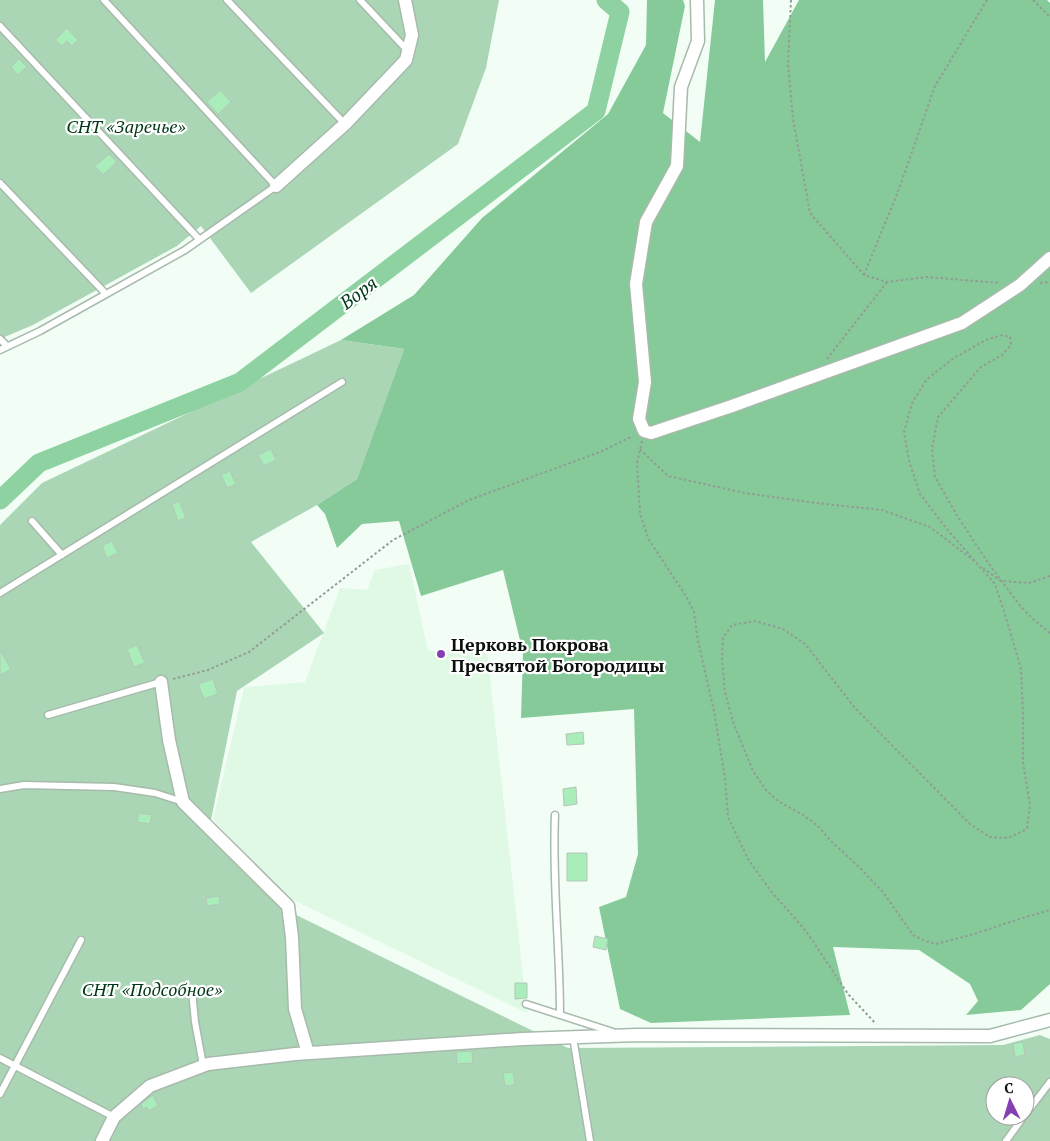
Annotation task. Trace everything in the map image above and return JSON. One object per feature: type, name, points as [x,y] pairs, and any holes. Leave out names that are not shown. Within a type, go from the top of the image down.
[{"type":"street","points":[[276,186],[345,124],[406,60],[412,35],[405,0]]},
{"type":"street","points":[[697,0],[698,41],[681,87],[677,166],[646,222],[636,284],[645,382],[639,419],[644,431],[651,433],[732,406],[962,323],[1020,285],[1050,258]]},
{"type":"street","points":[[160,682],[169,740],[183,802],[288,906],[292,937],[295,1009],[308,1053]]},
{"type":"street","points":[[102,1141],[114,1117],[150,1086],[208,1064],[308,1053],[573,1037],[990,1036],[1050,1020]]},
{"type":"lane","points":[[0,350],[40,331],[185,250],[276,186],[104,0]]},
{"type":"lane","points":[[227,0],[345,124]]},
{"type":"lane","points":[[360,0],[408,51]]},
{"type":"lane","points":[[0,26],[200,239]]},
{"type":"lane","points":[[0,183],[106,294]]},
{"type":"lane","points":[[0,339],[7,346]]},
{"type":"lane","points":[[0,593],[342,382]]},
{"type":"lane","points":[[32,521],[62,555]]},
{"type":"lane","points":[[48,715],[160,682]]},
{"type":"lane","points":[[0,789],[24,785],[114,787],[155,793],[183,802]]},
{"type":"lane","points":[[555,815],[554,852],[560,1015]]},
{"type":"lane","points":[[0,1094],[81,940]]},
{"type":"lane","points":[[192,991],[195,1022],[203,1065]]},
{"type":"lane","points":[[526,1004],[623,1036]]},
{"type":"lane","points":[[573,1037],[590,1141]]},
{"type":"lane","points":[[0,1058],[114,1117]]},
{"type":"lane","points":[[1035,1102],[1050,1082]]},
{"type":"lane","points":[[1006,1141],[1017,1126]]},
{"type":"path","points":[[791,0],[788,64],[790,91],[810,213],[864,275],[887,282],[927,277],[1002,283]]},
{"type":"path","points":[[864,275],[899,189],[935,86],[987,0]]},
{"type":"path","points":[[1033,0],[1050,18]]},
{"type":"path","points":[[827,360],[887,282]]},
{"type":"path","points":[[1050,633],[1022,607],[990,567],[935,477],[932,448],[938,417],[981,367],[1002,354],[1011,345],[1010,337],[1002,335],[986,340],[954,358],[928,378],[912,403],[904,432],[909,461],[920,494],[946,528],[995,584],[1021,669],[1023,763],[1030,805],[1027,829],[1008,838],[990,837],[970,824],[855,708],[804,644],[783,629],[755,621],[732,625],[723,638],[722,660],[725,692],[733,722],[753,771],[766,790],[778,801],[817,825],[883,892],[914,935],[936,944],[1050,910]]},
{"type":"path","points":[[644,431],[637,463],[640,514],[649,540],[686,596],[694,612],[698,640],[714,711],[725,778],[728,817],[748,859],[770,890],[806,931],[848,994],[888,1036]]},
{"type":"path","points":[[160,682],[208,670],[249,652],[393,540],[418,526],[469,500],[600,452],[644,431]]},
{"type":"path","points":[[640,449],[668,476],[745,493],[882,510],[930,527],[1001,581],[1029,583],[1050,576]]},
{"type":"shaded area","points":[[409,564],[428,651],[487,650],[527,1013],[281,894],[213,819],[244,687],[305,682],[340,588],[367,590],[375,570]]},
{"type":"green space","name":"СНТ «Заречье»","points":[[0,0],[499,0],[486,68],[458,144],[251,293],[201,226],[177,246],[33,325],[0,339]]},
{"type":"green space","points":[[647,0],[683,0],[685,6],[663,113],[700,142],[715,0],[763,0],[765,62],[799,0],[1047,0],[1050,3],[1050,984],[1021,1010],[966,1015],[978,1001],[970,984],[919,950],[833,947],[850,1015],[651,1023],[620,1009],[599,907],[626,897],[638,854],[634,709],[521,718],[523,653],[503,570],[421,596],[399,521],[362,524],[337,548],[325,514],[317,505],[357,479],[404,349],[341,340],[414,295],[482,218],[608,114],[646,45]]},
{"type":"green space","name":"СНТ «Подсобное»","points":[[341,340],[404,349],[357,479],[317,505],[251,542],[324,633],[237,691],[210,825],[284,909],[568,1048],[1003,1045],[1040,1035],[1050,1039],[1050,1141],[0,1141],[0,525],[42,483]]},
{"type":"building","points":[[67,28],[78,40],[72,46],[67,41],[62,46],[55,40]]},
{"type":"building","points":[[19,59],[27,67],[18,75],[11,67]]},
{"type":"building","points":[[220,90],[231,102],[218,114],[207,102]]},
{"type":"building","points":[[109,154],[117,162],[103,175],[95,166]]},
{"type":"building","points":[[271,449],[276,460],[264,466],[258,455]]},
{"type":"building","points":[[230,471],[236,484],[227,488],[221,475]]},
{"type":"building","points":[[179,501],[186,518],[178,521],[172,504]]},
{"type":"building","points":[[112,541],[118,553],[107,558],[102,546]]},
{"type":"building","points":[[137,645],[145,663],[134,667],[127,649]]},
{"type":"building","points":[[0,650],[11,669],[0,675]]},
{"type":"building","points":[[213,679],[218,694],[204,699],[198,684]]},
{"type":"building","points":[[583,732],[584,744],[567,745],[566,734]]},
{"type":"building","points":[[576,787],[577,804],[564,806],[563,789]]},
{"type":"building","points":[[139,813],[152,815],[150,824],[137,822]]},
{"type":"building","points":[[567,853],[587,853],[587,881],[567,881]]},
{"type":"building","points":[[219,896],[220,904],[207,906],[206,898]]},
{"type":"building","points":[[595,936],[608,939],[606,950],[593,947]]},
{"type":"building","points":[[515,983],[527,983],[527,998],[515,999]]},
{"type":"building","points":[[1023,1042],[1025,1055],[1015,1057],[1013,1044]]},
{"type":"building","points":[[472,1051],[473,1063],[457,1064],[456,1052]]},
{"type":"building","points":[[513,1072],[515,1085],[505,1086],[503,1073]]},
{"type":"building","points":[[153,1095],[158,1106],[148,1111],[147,1107],[143,1109],[141,1104]]},
{"type":"waterway","name":"Воря","points":[[0,500],[39,463],[240,382],[596,111],[620,12],[606,0]]},
{"type":"place","name":"Церковь Покрова Пресвятой Богородицы","points":[[441,654]]}]
